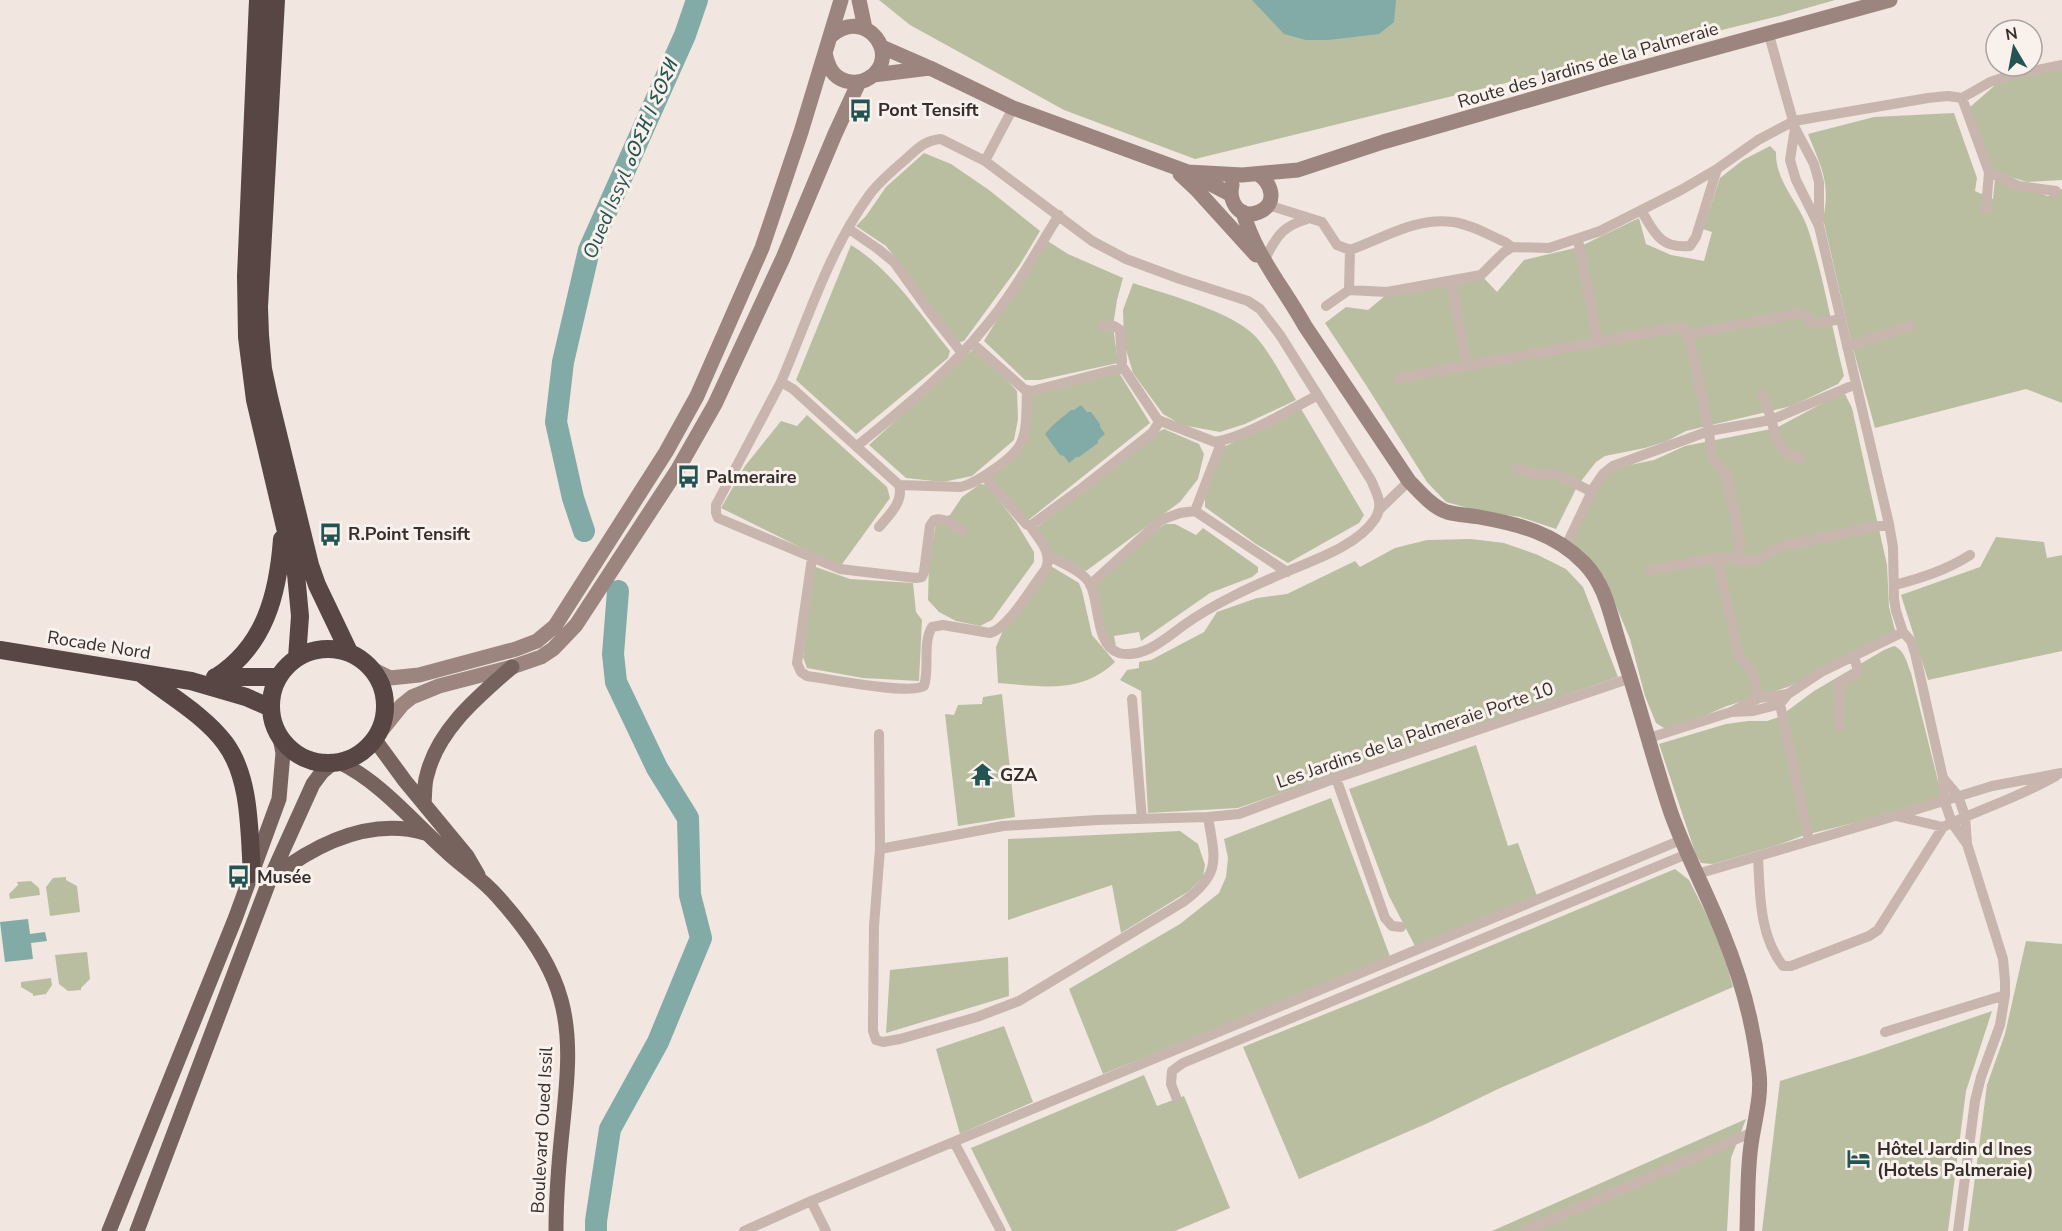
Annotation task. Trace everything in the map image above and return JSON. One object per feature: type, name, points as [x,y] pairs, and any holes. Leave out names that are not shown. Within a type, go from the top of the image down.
[{"type":"highway","points":[[258,0],[246,318],[250,371],[255,400],[296,574],[299,598],[297,658]]},
{"type":"highway","points":[[276,0],[259,307],[263,369],[310,565],[349,652]]},
{"type":"highway","points":[[216,677],[243,656],[265,622],[281,554],[283,522]]},
{"type":"highway","points":[[323,649],[349,652],[372,669],[384,693],[386,707],[378,735],[367,750],[356,757],[323,764],[303,758],[286,746],[272,718],[273,692],[279,677],[297,658],[309,652],[323,649]]},
{"type":"highway","name":"Rocade Nord","points":[[0,650],[191,681]]},
{"type":"highway","points":[[141,674],[198,715],[226,744],[240,773],[245,790],[252,874]]},
{"type":"highway","points":[[191,681],[216,677],[279,677]]},
{"type":"highway","points":[[191,681],[246,697],[271,708]]},
{"type":"main road","points":[[424,802],[426,776],[442,739],[484,692],[512,667]]},
{"type":"main road","name":"Boulevard Oued Issil","points":[[378,735],[405,782],[467,856],[480,878],[519,922],[554,978],[566,1026],[568,1074],[557,1179],[556,1231]]},
{"type":"main road","points":[[109,1231],[252,874],[279,799],[283,753],[280,738]]},
{"type":"main road","points":[[137,1231],[270,879],[313,784],[321,772],[336,763]]},
{"type":"main road","name":"Boulevard Oued Issil","points":[[336,763],[355,770],[371,782],[458,863],[480,878]]},
{"type":"main road","points":[[270,879],[292,862],[359,831],[399,828],[427,834]]},
{"type":"street","points":[[372,669],[390,678],[407,677],[516,649],[537,641],[547,634],[564,613],[685,419],[713,361],[762,248],[841,0]]},
{"type":"street","points":[[859,0],[865,28]]},
{"type":"street","name":"Route des Jardins de la Palmeraie","points":[[1188,172],[1242,175],[1298,170],[1383,142],[1605,78],[1769,35],[1890,0]]},
{"type":"street","points":[[378,735],[402,705],[412,697],[440,686],[512,667],[547,653],[576,625],[624,554],[678,469],[715,404],[783,258],[835,134],[866,79],[881,63],[882,47],[876,36],[865,28],[844,27],[831,36]]},
{"type":"street","points":[[1769,35],[1794,125],[1814,164],[1819,182],[1819,226]]},
{"type":"street","name":"Route des Jardins de la Palmeraie","points":[[882,47],[1013,108],[1188,172],[1230,194],[1236,208],[1243,212],[1270,271]]},
{"type":"street","points":[[825,53],[828,66],[835,76],[847,82],[930,68]]},
{"type":"street","points":[[1266,203],[1307,219],[1322,222],[1337,245],[1350,250],[1412,224],[1433,222],[1454,222],[1496,238],[1512,247],[1549,248],[1600,231],[1681,190],[1717,169],[1758,140],[1794,125],[1928,98],[1948,96],[1962,98],[1990,82],[2008,76],[2062,66]]},
{"type":"street","points":[[1962,98],[1989,172],[1986,209]]},
{"type":"street","points":[[985,161],[1013,108]]},
{"type":"street","points":[[1794,125],[1790,160],[1796,180],[1819,226],[1841,319],[1889,524],[1893,547],[1894,599],[1903,632],[1911,641],[1915,653],[1943,778],[1947,825]]},
{"type":"street","points":[[961,531],[946,520],[939,518],[934,520],[930,526],[924,572],[922,577],[916,578],[853,572],[812,558],[728,523],[718,518],[716,513],[716,505],[782,382],[833,257],[849,229],[870,193],[882,180],[924,143],[933,139],[940,139],[985,161],[1092,241],[1126,259],[1248,301],[1260,309],[1280,335],[1371,480],[1380,500],[1380,509]]},
{"type":"street","points":[[1170,165],[1196,189],[1270,271],[1409,481],[1431,502],[1447,512],[1520,525],[1547,535],[1566,546],[1598,579],[1631,678],[1656,767],[1684,847],[1724,934],[1747,1006],[1760,1076],[1750,1148],[1747,1231]]},
{"type":"street","points":[[1641,210],[1662,241],[1690,246],[1696,237],[1717,169]]},
{"type":"street","name":"Route des Jardins de la Palmeraie","points":[[1266,203],[1298,170]]},
{"type":"street","points":[[1989,172],[2019,186],[2056,191]]},
{"type":"street","points":[[1258,174],[1265,178],[1269,185],[1258,229],[1270,271]]},
{"type":"street","points":[[1230,194],[1231,186],[1242,175]]},
{"type":"street","points":[[1243,212],[1251,214],[1266,203]]},
{"type":"street","points":[[857,447],[929,386],[972,343],[1008,296],[1059,215]]},
{"type":"street","points":[[1267,255],[1277,236],[1285,229],[1307,219]]},
{"type":"street","points":[[849,229],[894,262],[962,353]]},
{"type":"street","points":[[1578,240],[1598,342]]},
{"type":"street","points":[[1326,306],[1349,290],[1387,292],[1481,275],[1512,247]]},
{"type":"street","points":[[1349,290],[1350,250]]},
{"type":"street","points":[[1450,282],[1467,366]]},
{"type":"street","points":[[1688,334],[1796,314],[1804,315],[1814,324],[1841,319]]},
{"type":"street","points":[[1104,326],[1114,326],[1120,330],[1122,366],[1158,420],[1215,442],[1245,432],[1318,396]]},
{"type":"street","points":[[1847,347],[1910,326]]},
{"type":"street","points":[[1399,378],[1683,328],[1688,334],[1713,460],[1726,474],[1740,539],[1737,558]]},
{"type":"street","points":[[972,343],[1027,391]]},
{"type":"street","points":[[1027,391],[1113,371],[1122,366]]},
{"type":"street","points":[[782,382],[793,389],[899,485],[901,491],[898,503],[879,527]]},
{"type":"street","points":[[1566,546],[1592,492],[1603,474],[1613,465],[1708,431],[1771,420],[1856,384]]},
{"type":"street","points":[[899,485],[961,488],[971,485],[984,476],[1008,458],[1021,442],[1027,391]]},
{"type":"street","points":[[1762,395],[1776,441],[1792,456],[1801,458]]},
{"type":"street","points":[[1030,526],[1152,433],[1158,420]]},
{"type":"street","points":[[1195,511],[1222,441]]},
{"type":"street","points":[[1517,468],[1536,474],[1559,475],[1592,492]]},
{"type":"street","points":[[984,476],[1030,526],[1049,556],[1075,571],[1090,585],[1103,637],[1110,647],[1118,652],[1132,653],[1146,651],[1200,614],[1343,546],[1366,529],[1380,509],[1409,481]]},
{"type":"street","points":[[1090,585],[1161,520],[1180,513],[1195,511],[1287,572]]},
{"type":"street","points":[[1650,570],[1718,558],[1757,561],[1783,546],[1889,524]]},
{"type":"street","points":[[1895,585],[1942,570],[1970,555]]},
{"type":"street","points":[[812,558],[796,663],[801,672],[807,676],[912,689],[924,686],[928,638],[932,627],[943,625],[996,632],[1006,623],[1045,570],[1049,556]]},
{"type":"street","points":[[1718,558],[1738,652],[1752,671],[1759,698]]},
{"type":"street","points":[[1731,712],[1753,711],[1780,704],[1788,694],[1821,672],[1903,632]]},
{"type":"street","points":[[1839,727],[1838,687],[1839,683],[1857,674],[1854,656]]},
{"type":"street","name":"Les Jardins de la Palmeraie Porte 10","points":[[880,849],[1003,826],[1239,814],[1336,778],[1631,678]]},
{"type":"street","points":[[1648,738],[1731,712],[1759,698],[1788,694]]},
{"type":"street","points":[[1132,699],[1142,819]]},
{"type":"street","points":[[1780,704],[1809,841]]},
{"type":"street","points":[[879,734],[880,849],[873,954],[873,1031],[876,1040],[883,1042],[977,1017],[1019,1001],[1183,902],[1199,890],[1210,877],[1214,863],[1208,817]]},
{"type":"street","points":[[1758,857],[1759,895],[1763,922],[1779,960],[1784,966],[1791,966],[1869,936],[1878,930],[1947,825],[2024,792],[2061,773]]},
{"type":"street","points":[[1697,874],[1895,816],[1958,795],[2061,773]]},
{"type":"street","points":[[1336,778],[1385,918],[1392,926],[1401,927]]},
{"type":"street","points":[[1943,778],[1958,795],[1965,816],[1967,844],[2003,958],[2005,994],[2000,1025],[1975,1101],[1958,1231]]},
{"type":"street","points":[[1895,816],[1947,825],[1967,844]]},
{"type":"street","points":[[1176,1097],[1171,1084],[1172,1071],[1183,1063],[1684,847]]},
{"type":"street","points":[[744,1231],[954,1142],[1684,847]]},
{"type":"street","points":[[1885,1032],[2005,994]]},
{"type":"street","points":[[1525,1231],[1753,1132]]},
{"type":"street","points":[[954,1142],[1001,1231]]},
{"type":"street","points":[[811,1201],[826,1231]]},
{"type":"green space","points":[[879,0],[1835,0],[1779,16],[1195,159],[1064,110],[910,25]]},
{"type":"green space","points":[[2062,69],[2062,180],[2027,182],[1992,171],[1970,107],[2000,81],[2016,78],[2044,78],[2044,72]]},
{"type":"green space","points":[[1954,113],[1977,178],[1975,191],[1993,199],[1995,178],[2048,196],[2062,189],[2062,403],[2026,389],[1875,428],[1851,341],[1823,219],[1826,195],[1821,166],[1808,134],[1874,117]]},
{"type":"green space","points":[[1770,146],[1776,152],[1780,174],[1805,222],[1814,250],[1844,376],[1838,384],[1792,406],[1686,431],[1667,441],[1645,448],[1605,456],[1596,462],[1578,485],[1556,529],[1520,517],[1479,511],[1446,502],[1427,482],[1325,323],[1346,307],[1368,310],[1386,295],[1481,275],[1497,292],[1524,260],[1579,247],[1639,218],[1646,244],[1671,255],[1704,261],[1712,232],[1703,229],[1720,178],[1743,160]]},
{"type":"green space","points":[[924,153],[951,164],[989,190],[1040,231],[1019,266],[964,341],[957,343],[886,246],[856,226],[866,216],[886,187]]},
{"type":"green space","points":[[1046,240],[1068,254],[1123,278],[1113,326],[1118,363],[1040,380],[1025,380],[984,341]]},
{"type":"green space","points":[[851,245],[866,255],[893,280],[950,351],[948,358],[856,434],[796,380]]},
{"type":"green space","points":[[1133,283],[1216,312],[1246,328],[1267,351],[1296,400],[1245,424],[1220,432],[1182,425],[1163,414],[1133,373],[1124,343],[1123,310]]},
{"type":"green space","points":[[977,348],[1017,391],[1018,419],[1014,440],[972,476],[943,482],[906,478],[869,445]]},
{"type":"green space","points":[[1118,371],[1150,423],[1026,522],[992,479],[991,474],[1022,447],[1027,395]]},
{"type":"green space","points":[[1845,394],[1852,408],[1887,565],[1889,607],[1895,630],[1893,635],[1788,687],[1727,706],[1678,727],[1664,728],[1656,723],[1645,696],[1630,639],[1604,577],[1570,545],[1597,488],[1615,468],[1654,460],[1685,446],[1776,428],[1836,396]]},
{"type":"green space","points":[[1300,407],[1364,515],[1359,523],[1288,563],[1256,544],[1205,507],[1205,488],[1224,447]]},
{"type":"green space","points":[[807,415],[887,487],[890,498],[840,567],[721,508],[745,466],[781,421],[797,426]]},
{"type":"green space","points":[[1164,429],[1199,444],[1204,454],[1198,479],[1180,502],[1086,571],[1054,556],[1035,529],[1146,438]]},
{"type":"green space","points":[[980,484],[987,485],[1016,522],[1034,552],[1034,562],[992,620],[980,626],[956,621],[939,612],[928,600],[929,560],[937,519],[950,515],[962,497]]},
{"type":"green space","points":[[1165,524],[1175,524],[1196,535],[1203,528],[1258,567],[1258,572],[1252,577],[1210,593],[1141,641],[1139,632],[1114,636],[1116,646],[1108,641],[1094,583],[1135,546]]},
{"type":"green space","points":[[1996,537],[2044,542],[2047,558],[2062,555],[2062,651],[1928,680],[1901,595],[1980,567]]},
{"type":"green space","points":[[1471,539],[1504,543],[1538,555],[1566,569],[1583,587],[1618,677],[1238,808],[1148,813],[1141,691],[1120,680],[1127,670],[1139,668],[1139,662],[1151,660],[1204,632],[1217,612],[1257,598],[1287,594],[1355,561],[1360,567],[1395,548],[1427,540]]},
{"type":"green space","points":[[1049,565],[1079,583],[1092,635],[1115,662],[1088,680],[1074,684],[1045,686],[998,683],[996,647],[1004,628]]},
{"type":"green space","points":[[813,566],[850,579],[913,583],[916,612],[922,620],[919,681],[863,678],[807,668],[803,657]]},
{"type":"green space","points":[[1894,646],[1903,654],[1911,673],[1941,793],[1939,798],[1805,835],[1713,864],[1701,863],[1696,855],[1659,744],[1726,724],[1767,721],[1779,717],[1814,691]]},
{"type":"green space","points":[[1002,694],[1015,817],[958,826],[945,714],[954,715],[958,705],[982,704],[983,697]]},
{"type":"green space","points":[[1476,745],[1508,846],[1518,843],[1537,896],[1415,946],[1389,896],[1349,789]]},
{"type":"green space","points":[[1331,798],[1391,959],[1103,1074],[1069,989],[1180,924],[1219,893],[1226,877],[1228,858],[1224,839]]},
{"type":"green space","points":[[1180,831],[1198,844],[1205,865],[1203,877],[1189,891],[1121,933],[1112,885],[1008,920],[1008,839]]},
{"type":"green space","points":[[1675,869],[1689,880],[1721,943],[1733,987],[1299,1179],[1243,1047]]},
{"type":"green space","points":[[66,877],[66,880],[77,886],[80,912],[50,916],[46,887],[53,878]]},
{"type":"green space","points":[[31,881],[39,888],[40,895],[10,899],[9,894],[18,885],[17,882]]},
{"type":"green space","points":[[2026,941],[2062,944],[2062,1231],[1968,1231],[1987,1085],[2005,1034]]},
{"type":"green space","points":[[87,952],[90,979],[81,990],[68,991],[59,984],[55,955]]},
{"type":"green space","points":[[1008,957],[1009,996],[886,1033],[890,970]]},
{"type":"green space","points":[[51,978],[52,985],[46,994],[33,996],[21,987],[21,982]]},
{"type":"green space","points":[[1992,1011],[1966,1091],[1948,1231],[1762,1231],[1780,1081]]},
{"type":"green space","points":[[1004,1026],[1033,1102],[960,1134],[936,1049]]},
{"type":"green space","points":[[1144,1075],[1157,1106],[1184,1096],[1230,1208],[1175,1231],[1012,1231],[971,1148]]},
{"type":"green space","points":[[1746,1119],[1731,1158],[1727,1231],[1492,1231]]},
{"type":"water","points":[[1252,0],[1396,0],[1394,22],[1379,34],[1328,40],[1306,40],[1284,34]]},
{"type":"water","points":[[1081,405],[1087,412],[1091,412],[1105,434],[1098,440],[1098,443],[1069,463],[1064,456],[1060,455],[1045,434],[1071,410]]},
{"type":"water","points":[[28,919],[30,934],[45,932],[47,941],[31,943],[33,959],[5,962],[0,922]]},
{"type":"waterway","name":"Oued Issyl ⴰⵙⵉⴼ ⵏ ⵉⵙⵉⵍ","points":[[584,531],[573,498],[556,422],[563,362],[589,250],[685,35],[697,0]]},
{"type":"waterway","name":"Oued Issyl ⴰⵙⵉⴼ ⵏ ⵉⵙⵉⵍ","points":[[596,1231],[610,1129],[658,1042],[701,938],[690,895],[688,818],[657,768],[616,682],[613,654],[618,591]]},
{"type":"place","name":"Pont Tensift","points":[[860,110]]},
{"type":"place","name":"Palmeraire","points":[[688,477]]},
{"type":"place","name":"R.Point Tensift","points":[[330,534]]},
{"type":"place","name":"GZA","points":[[982,775]]},
{"type":"place","name":"Musée","points":[[239,877]]},
{"type":"place","name":"Hôtel Jardin d Ines (Hotels Palmeraie)","points":[[1859,1159]]}]
